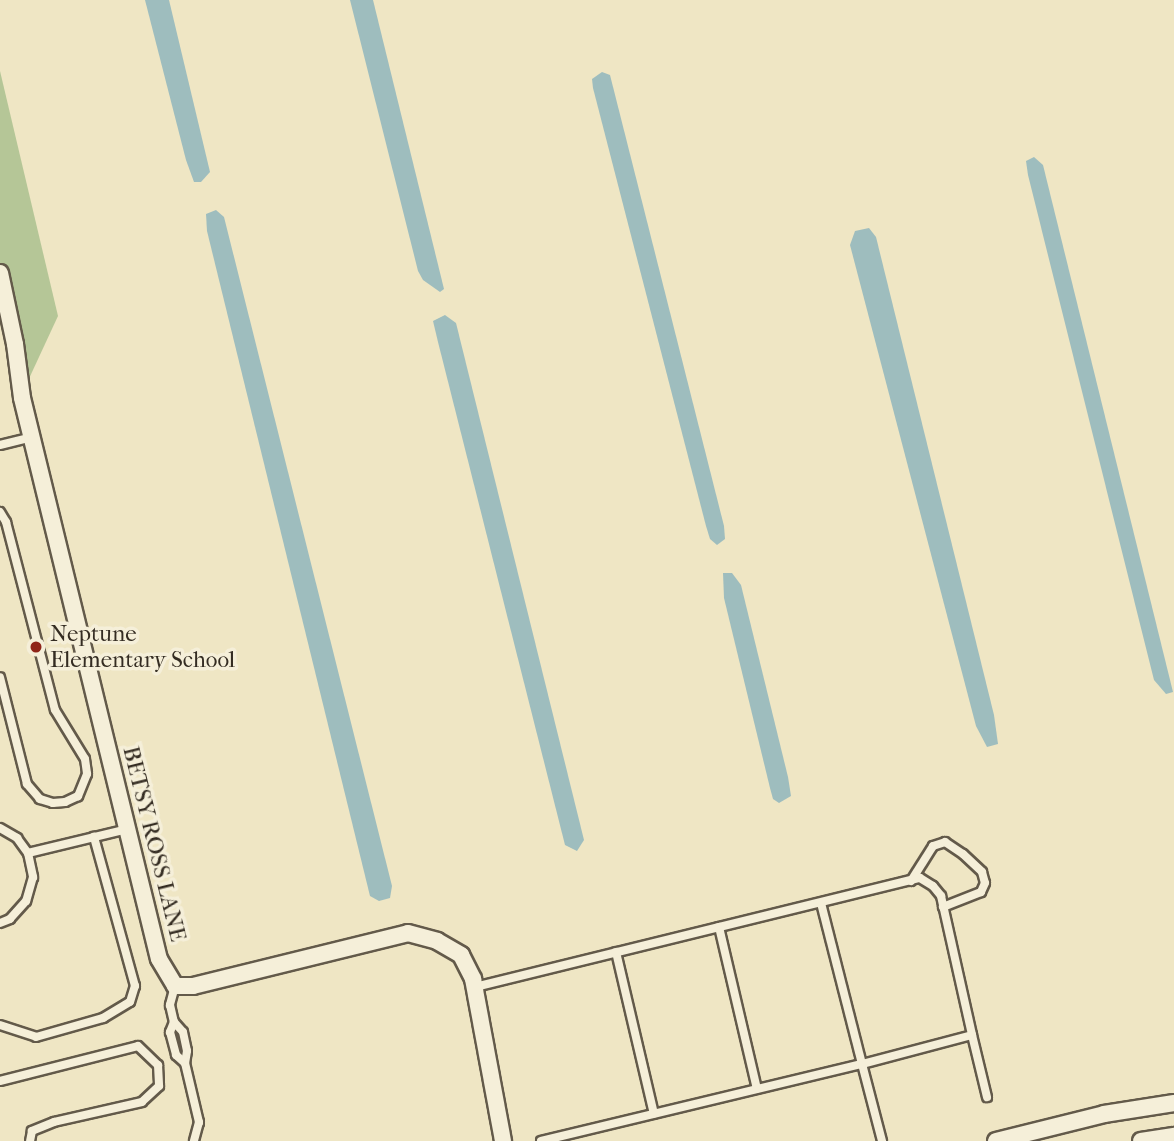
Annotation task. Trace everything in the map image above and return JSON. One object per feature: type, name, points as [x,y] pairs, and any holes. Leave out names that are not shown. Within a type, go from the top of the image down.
[{"type":"street","name":"BETSY ROSS LANE","points":[[0,273],[32,437],[127,829],[159,959],[175,986]]},
{"type":"street","points":[[175,986],[193,986],[408,933],[437,941],[461,955],[475,987],[503,1141]]},
{"type":"street","points":[[996,1141],[1104,1114],[1174,1103]]},
{"type":"street","points":[[1141,1141],[1174,1136]]},
{"type":"lane","points":[[0,445],[32,437]]},
{"type":"lane","points":[[0,512],[6,522],[55,710],[85,759],[87,774],[78,796],[65,802],[53,803],[40,799],[27,784],[0,677]]},
{"type":"lane","points":[[0,828],[17,838],[28,853],[32,890],[19,911],[0,923]]},
{"type":"lane","points":[[28,853],[127,829]]},
{"type":"lane","points":[[0,1025],[36,1037],[103,1018],[130,1002],[135,986],[94,837]]},
{"type":"lane","points":[[911,881],[933,846],[945,842],[963,854],[982,872],[985,883],[981,892],[943,907]]},
{"type":"lane","points":[[475,987],[919,878],[933,886],[941,896],[988,1097]]},
{"type":"lane","points":[[821,903],[881,1141]]},
{"type":"lane","points":[[719,928],[757,1089]]},
{"type":"lane","points":[[616,953],[654,1114]]},
{"type":"lane","points":[[175,986],[170,1004],[174,1023],[170,1032],[176,1055],[185,1063],[199,1122],[194,1141]]},
{"type":"lane","points":[[541,1141],[972,1035]]},
{"type":"lane","points":[[0,1081],[138,1046],[158,1065],[159,1086],[142,1102],[54,1122],[32,1131],[30,1141]]},
{"type":"green space","points":[[0,71],[58,316],[20,398],[0,313]]},
{"type":"water","points":[[145,0],[169,0],[210,172],[201,182],[194,182],[186,160]]},
{"type":"water","points":[[350,0],[373,0],[444,289],[440,292],[423,280],[418,271]]},
{"type":"water","points":[[602,72],[610,75],[724,526],[725,539],[717,545],[710,539],[706,526],[593,88],[592,79]]},
{"type":"water","points":[[1034,157],[1043,165],[1173,692],[1166,694],[1154,680],[1028,175],[1026,161]]},
{"type":"water","points":[[216,210],[224,217],[392,886],[390,898],[379,901],[370,896],[207,231],[206,214]]},
{"type":"water","points":[[869,228],[876,237],[994,715],[998,744],[987,747],[976,726],[850,245],[855,231]]},
{"type":"water","points":[[445,315],[456,323],[584,840],[577,851],[565,845],[438,342],[433,321]]},
{"type":"water","points":[[723,573],[732,573],[741,585],[788,777],[791,796],[779,803],[773,799],[770,788],[724,598]]},
{"type":"place","name":"Neptune Elementary School","points":[[36,647]]}]
